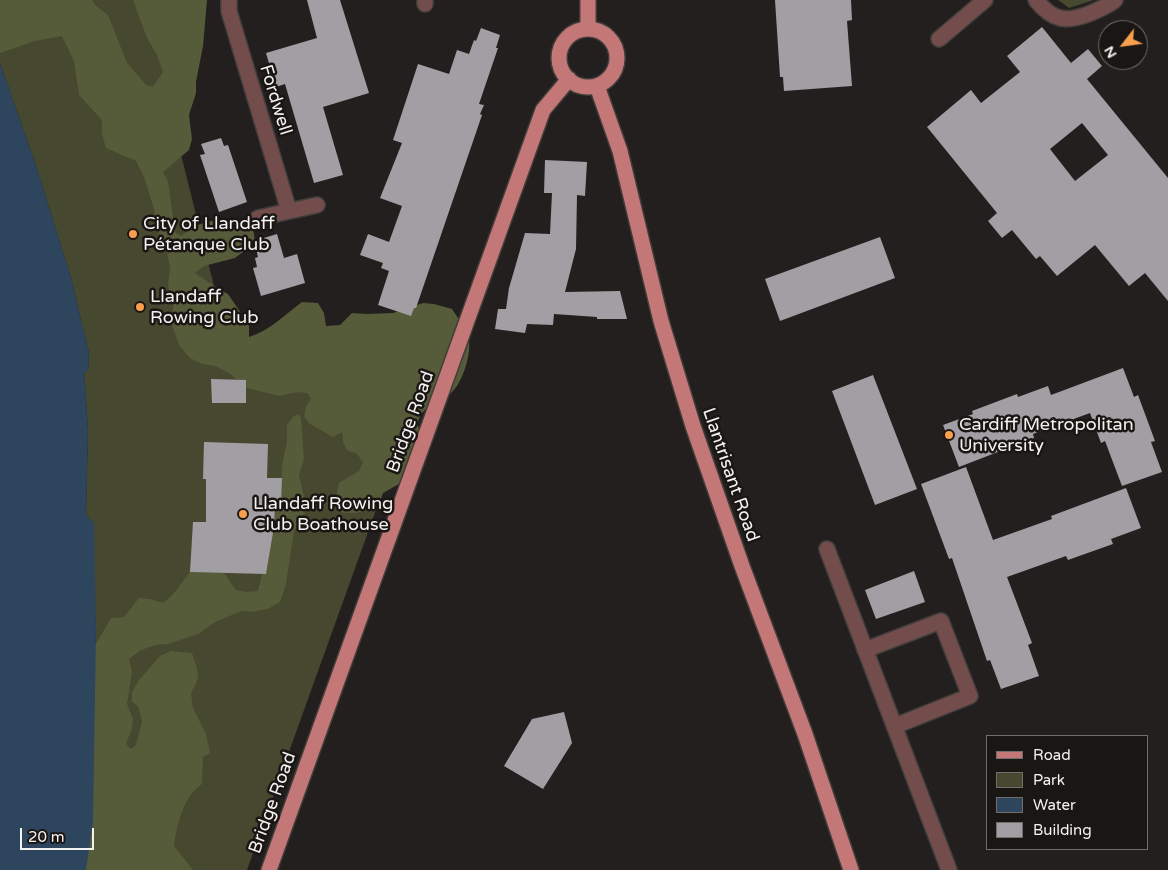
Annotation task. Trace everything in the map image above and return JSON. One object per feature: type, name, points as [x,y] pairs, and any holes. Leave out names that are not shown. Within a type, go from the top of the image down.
[{"type":"main road","points":[[588,0],[588,29]]},
{"type":"main road","points":[[588,29],[603,33],[610,39],[615,47],[617,56],[616,66],[605,82],[587,87],[569,79],[563,72],[560,63],[560,54],[568,37],[576,32],[588,29]]},
{"type":"main road","name":"Bridge Road","points":[[269,870],[543,110],[569,79]]},
{"type":"main road","name":"Llantrisant Road","points":[[596,86],[620,151],[661,321],[692,426],[805,734],[851,870]]},
{"type":"street","name":"Fordwell","points":[[229,0],[229,12],[289,211]]},
{"type":"street","points":[[939,39],[985,0]]},
{"type":"street","points":[[1036,0],[1046,12],[1063,20],[1079,17],[1108,6],[1115,0]]},
{"type":"street","points":[[258,218],[317,204]]},
{"type":"street","points":[[827,549],[949,870]]},
{"type":"street","points":[[865,650],[941,621],[945,629],[970,696],[894,726]]},
{"type":"green space","points":[[0,0],[159,0],[174,127],[214,286],[225,351],[442,325],[247,870],[86,870],[93,821],[96,632],[91,521],[86,515],[88,430],[84,371],[88,370],[89,353],[71,278],[36,166],[0,63]]},
{"type":"green space","points":[[0,0],[92,0],[95,5],[108,15],[127,63],[146,85],[153,87],[163,72],[157,55],[147,38],[133,0],[207,0],[196,93],[189,115],[192,139],[189,150],[163,172],[168,181],[175,232],[181,236],[199,225],[215,221],[232,222],[253,227],[255,243],[235,258],[204,266],[195,273],[228,294],[249,325],[249,337],[271,326],[302,302],[318,303],[324,313],[326,326],[340,325],[352,313],[393,313],[423,303],[452,309],[468,336],[469,349],[466,366],[459,382],[451,393],[429,407],[421,415],[418,427],[430,436],[399,484],[383,493],[378,507],[356,513],[343,513],[338,506],[336,499],[339,483],[359,471],[363,462],[357,454],[347,450],[343,442],[342,432],[333,437],[310,424],[304,417],[306,406],[311,399],[307,393],[298,392],[279,396],[247,388],[229,373],[215,366],[202,364],[190,358],[179,345],[172,325],[173,305],[168,286],[170,267],[166,248],[157,228],[154,209],[144,177],[136,161],[106,148],[102,134],[102,120],[79,95],[74,61],[62,36],[35,41],[0,53]]},
{"type":"green space","points":[[1058,0],[1094,0],[1069,8]]},
{"type":"green space","points":[[298,414],[301,418],[304,459],[299,475],[307,509],[294,531],[286,584],[280,602],[268,609],[251,612],[242,611],[217,621],[198,634],[168,644],[156,645],[141,650],[129,659],[132,672],[127,704],[133,719],[126,744],[131,749],[136,745],[142,722],[138,706],[132,702],[132,692],[139,680],[160,656],[171,651],[192,653],[196,665],[198,677],[191,693],[193,708],[206,734],[210,753],[203,757],[202,784],[190,796],[182,812],[174,846],[193,870],[26,870],[90,654],[111,618],[124,617],[139,598],[163,603],[174,593],[190,572],[224,573],[236,590],[246,592],[258,591],[262,574],[266,574],[274,527],[275,506],[281,506],[282,465],[287,442],[287,425]]},
{"type":"water","points":[[0,63],[36,166],[71,278],[89,353],[88,371],[84,372],[88,430],[86,515],[91,521],[94,521],[96,632],[93,821],[86,870],[0,870]]},
{"type":"building","points":[[307,0],[340,0],[369,93],[323,107],[343,175],[314,183],[285,84],[276,87],[266,53],[317,38]]},
{"type":"building","points":[[775,0],[851,0],[852,20],[847,21],[852,86],[784,91],[783,77],[780,77]]},
{"type":"building","points":[[1042,27],[1071,63],[1088,49],[1098,61],[1098,69],[1087,79],[1168,178],[1168,301],[1145,273],[1129,286],[1095,245],[1057,276],[1040,256],[1036,259],[1012,230],[1002,238],[988,221],[997,213],[927,127],[971,90],[981,103],[1020,72],[1007,56]],"holes":[[[1082,123],[1108,155],[1075,181],[1050,149]]]},
{"type":"building","points":[[481,28],[500,35],[496,48],[498,48],[479,104],[484,105],[480,114],[482,115],[416,308],[414,308],[411,316],[378,305],[389,271],[381,268],[383,263],[360,255],[368,234],[389,242],[402,206],[380,198],[402,143],[393,140],[418,64],[449,74],[457,50],[469,54]]},
{"type":"building","points":[[221,138],[224,146],[228,145],[247,202],[219,212],[200,155],[205,154],[201,144]]},
{"type":"building","points":[[545,160],[587,162],[585,196],[577,195],[576,249],[565,292],[620,291],[627,319],[597,319],[597,317],[554,314],[553,325],[527,324],[525,333],[495,329],[498,309],[506,309],[509,288],[525,233],[550,234],[552,193],[544,193]]},
{"type":"building","points":[[277,234],[284,258],[297,254],[305,283],[261,296],[253,268],[257,267],[255,258],[258,257],[254,241]]},
{"type":"building","points":[[880,237],[895,278],[780,321],[765,279]]},
{"type":"building","points":[[1123,368],[1134,397],[1138,395],[1155,441],[1151,442],[1162,472],[1122,486],[1105,441],[1101,443],[1090,413],[1033,434],[1034,438],[959,467],[943,425],[973,414],[972,411],[1017,394],[1018,397],[1048,386],[1051,395]]},
{"type":"building","points":[[873,375],[917,489],[875,505],[832,391]]},
{"type":"building","points":[[211,379],[246,380],[246,403],[212,403]]},
{"type":"building","name":"Llandaff Rowing Club Boathouse","points":[[204,442],[268,444],[267,478],[282,478],[281,506],[275,506],[274,527],[266,574],[190,572],[193,522],[206,522],[206,479],[203,479]]},
{"type":"building","points":[[966,467],[993,540],[1052,519],[1051,516],[1126,488],[1141,528],[1111,539],[1113,544],[1068,560],[1066,556],[1007,577],[1032,643],[1028,645],[1039,676],[1001,689],[990,660],[987,661],[952,558],[949,559],[921,484]]},
{"type":"building","points":[[914,571],[925,602],[876,619],[865,590]]},
{"type":"building","points":[[564,712],[572,743],[543,789],[504,766],[532,719]]},
{"type":"place","name":"City of Llandaff Pétanque Club","points":[[133,234]]},
{"type":"place","name":"Llandaff Rowing Club","points":[[140,307]]},
{"type":"place","name":"Cardiff Metropolitan University","points":[[949,435]]},
{"type":"place","name":"Llandaff Rowing Club Boathouse","points":[[243,514]]}]
